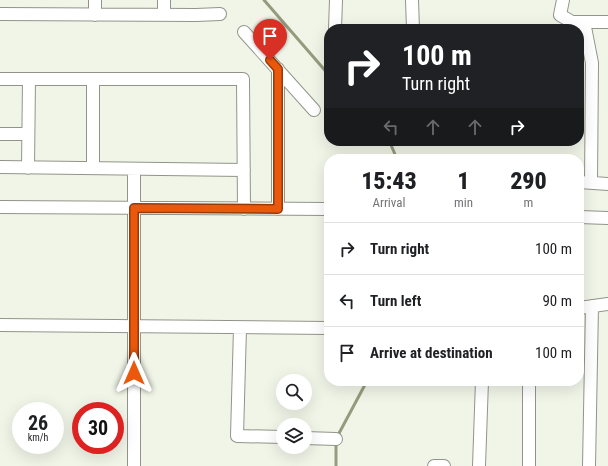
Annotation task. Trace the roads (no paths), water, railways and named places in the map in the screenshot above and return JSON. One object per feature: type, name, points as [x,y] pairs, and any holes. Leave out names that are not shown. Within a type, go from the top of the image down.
[{"type":"street","points":[[95,0],[95,15]]},
{"type":"street","points":[[164,0],[164,15]]},
{"type":"street","points":[[335,24],[336,0]]},
{"type":"street","points":[[412,0],[413,24]]},
{"type":"street","points":[[563,0],[560,14],[572,22],[608,22]]},
{"type":"street","points":[[0,14],[220,14]]},
{"type":"street","points":[[584,22],[592,63],[585,183],[608,184]]},
{"type":"street","points":[[244,32],[314,110]]},
{"type":"street","points":[[278,69],[278,209]]},
{"type":"street","points":[[0,79],[243,79],[244,209]]},
{"type":"street","points":[[28,168],[29,79]]},
{"type":"street","points":[[93,79],[93,168]]},
{"type":"street","points":[[0,134],[28,134]]},
{"type":"street","points":[[0,167],[244,170]]},
{"type":"street","points":[[134,169],[134,466]]},
{"type":"street","points":[[0,207],[324,209]]},
{"type":"street","points":[[584,217],[608,218]]},
{"type":"street","points":[[584,307],[608,304]]},
{"type":"street","points":[[589,466],[585,349],[592,306]]},
{"type":"street","points":[[0,325],[324,328]]},
{"type":"street","points":[[240,328],[237,436],[276,437]]},
{"type":"street","points":[[479,466],[482,386]]},
{"type":"street","points":[[529,386],[529,466]]},
{"type":"street","points":[[312,438],[336,439]]},
{"type":"street","points":[[434,466],[444,466]]},
{"type":"waterway","points":[[264,0],[324,69]]},
{"type":"waterway","points":[[391,146],[395,154]]},
{"type":"waterway","points":[[337,437],[364,386]]},
{"type":"waterway","points":[[336,442],[336,466]]}]
